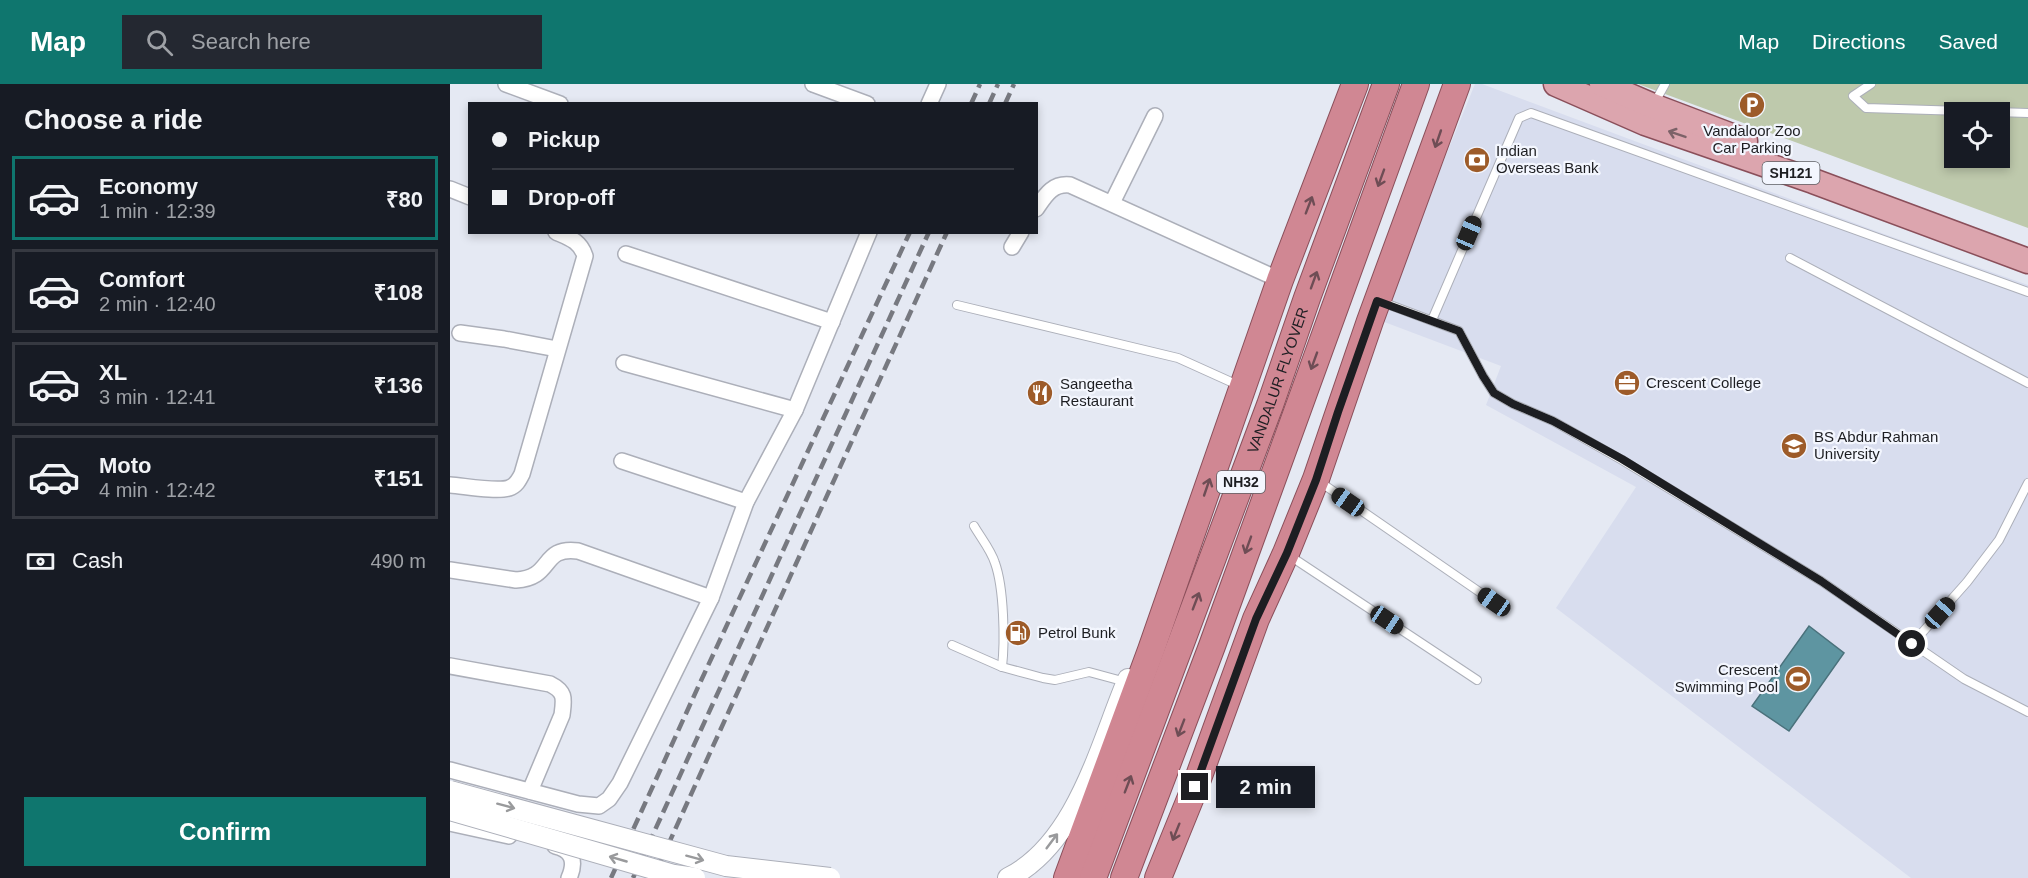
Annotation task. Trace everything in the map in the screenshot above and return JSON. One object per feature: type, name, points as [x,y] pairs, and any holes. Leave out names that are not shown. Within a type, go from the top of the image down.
[{"type":"highway","points":[[1067,878],[1167,604],[1280,280],[1355,84]]},
{"type":"highway","name":"VANDALUR FLYOVER","points":[[1093,878],[1270,405],[1386,84]]},
{"type":"highway","name":"VANDALUR FLYOVER","points":[[1124,878],[1212,646],[1416,84]]},
{"type":"highway","points":[[1158,878],[1195,787],[1256,619],[1287,553],[1316,480],[1377,301],[1457,84]]},
{"type":"main road","name":"SH121","points":[[1556,84],[1645,123],[1813,181],[2028,261]]},
{"type":"main road","name":"SH121","points":[[1602,84],[1653,106],[2028,244]]},
{"type":"street","points":[[506,84],[555,102]]},
{"type":"street","points":[[813,84],[862,102]]},
{"type":"street","points":[[930,102],[938,84]]},
{"type":"street","points":[[1112,203],[1155,116]]},
{"type":"street","points":[[1038,206],[1048,192],[1064,184],[1081,188],[1280,280]]},
{"type":"street","points":[[450,189],[468,196]]},
{"type":"street","points":[[450,485],[508,488],[516,484],[522,474],[585,256],[582,247],[576,241],[560,234]]},
{"type":"street","points":[[569,878],[573,858],[604,804],[620,783],[711,598],[746,502],[795,410],[868,234]]},
{"type":"street","points":[[1011,247],[1020,234]]},
{"type":"street","points":[[626,254],[832,322]]},
{"type":"street","points":[[460,333],[557,349]]},
{"type":"street","points":[[624,363],[795,410]]},
{"type":"street","points":[[622,461],[746,502]]},
{"type":"street","points":[[450,570],[526,580],[544,568],[553,555],[567,549],[711,598]]},
{"type":"street","points":[[1008,878],[1024,870],[1048,847],[1075,809],[1137,659],[1167,604]]},
{"type":"street","points":[[450,666],[550,684],[559,688],[564,702],[562,715],[530,791]]},
{"type":"street","points":[[450,770],[578,804],[594,806],[604,804]]},
{"type":"street","points":[[450,791],[726,866],[830,878]]},
{"type":"street","points":[[450,810],[674,875],[695,878]]},
{"type":"street","points":[[450,823],[563,848],[573,858]]},
{"type":"lane","points":[[1653,106],[1665,84]]},
{"type":"lane","points":[[1871,84],[1853,96],[1866,108],[2028,113]]},
{"type":"lane","points":[[1432,320],[1519,118],[1531,112],[2028,292]]},
{"type":"lane","points":[[1790,258],[2028,383]]},
{"type":"lane","points":[[1377,301],[1459,331],[1494,393],[1553,421],[1622,459],[1821,581],[1964,679],[2028,712]]},
{"type":"lane","points":[[957,305],[1178,358],[1242,387]]},
{"type":"lane","points":[[1316,480],[1494,602]]},
{"type":"lane","points":[[1912,644],[1967,582],[1999,540],[2028,483]]},
{"type":"lane","points":[[974,526],[995,562],[999,578],[1004,651],[1002,667]]},
{"type":"lane","points":[[1287,553],[1477,680]]},
{"type":"lane","points":[[952,645],[1002,667],[1055,680],[1089,672],[1127,682]]},
{"type":"shaded area","name":"BS Abdur Rahman University","points":[[1475,84],[1482,84],[1884,234],[2028,285],[2028,878],[1911,878],[1556,608],[1636,487],[1486,405],[1501,366],[1379,320]]},
{"type":"green space","points":[[1638,84],[2028,84],[2028,228]]},
{"type":"water","name":"Crescent Swimming Pool","points":[[1809,626],[1844,653],[1789,731],[1752,706]]},
{"type":"railway","points":[[972,102],[980,84]]},
{"type":"railway","points":[[990,102],[998,84]]},
{"type":"railway","points":[[1006,102],[1014,84]]},
{"type":"railway","points":[[611,878],[909,234]]},
{"type":"railway","points":[[633,878],[928,234]]},
{"type":"railway","points":[[653,878],[946,234]]},
{"type":"place","name":"Vandaloor Zoo Car Parking","points":[[1752,105]]},
{"type":"place","name":"Indian Overseas Bank","points":[[1477,160]]},
{"type":"place","name":"Crescent College","points":[[1627,383]]},
{"type":"place","name":"Sangeetha Restaurant","points":[[1040,393]]},
{"type":"place","name":"BS Abdur Rahman University","points":[[1794,446]]},
{"type":"place","name":"Petrol Bunk","points":[[1018,633]]},
{"type":"place","name":"Crescent Swimming Pool","points":[[1798,679]]},
{"type":"route","points":[[1195,787],[1256,619],[1287,553],[1316,480],[1377,301],[1448,325],[1459,331],[1494,393],[1553,421],[1622,459],[1821,581],[1912,644]]}]
